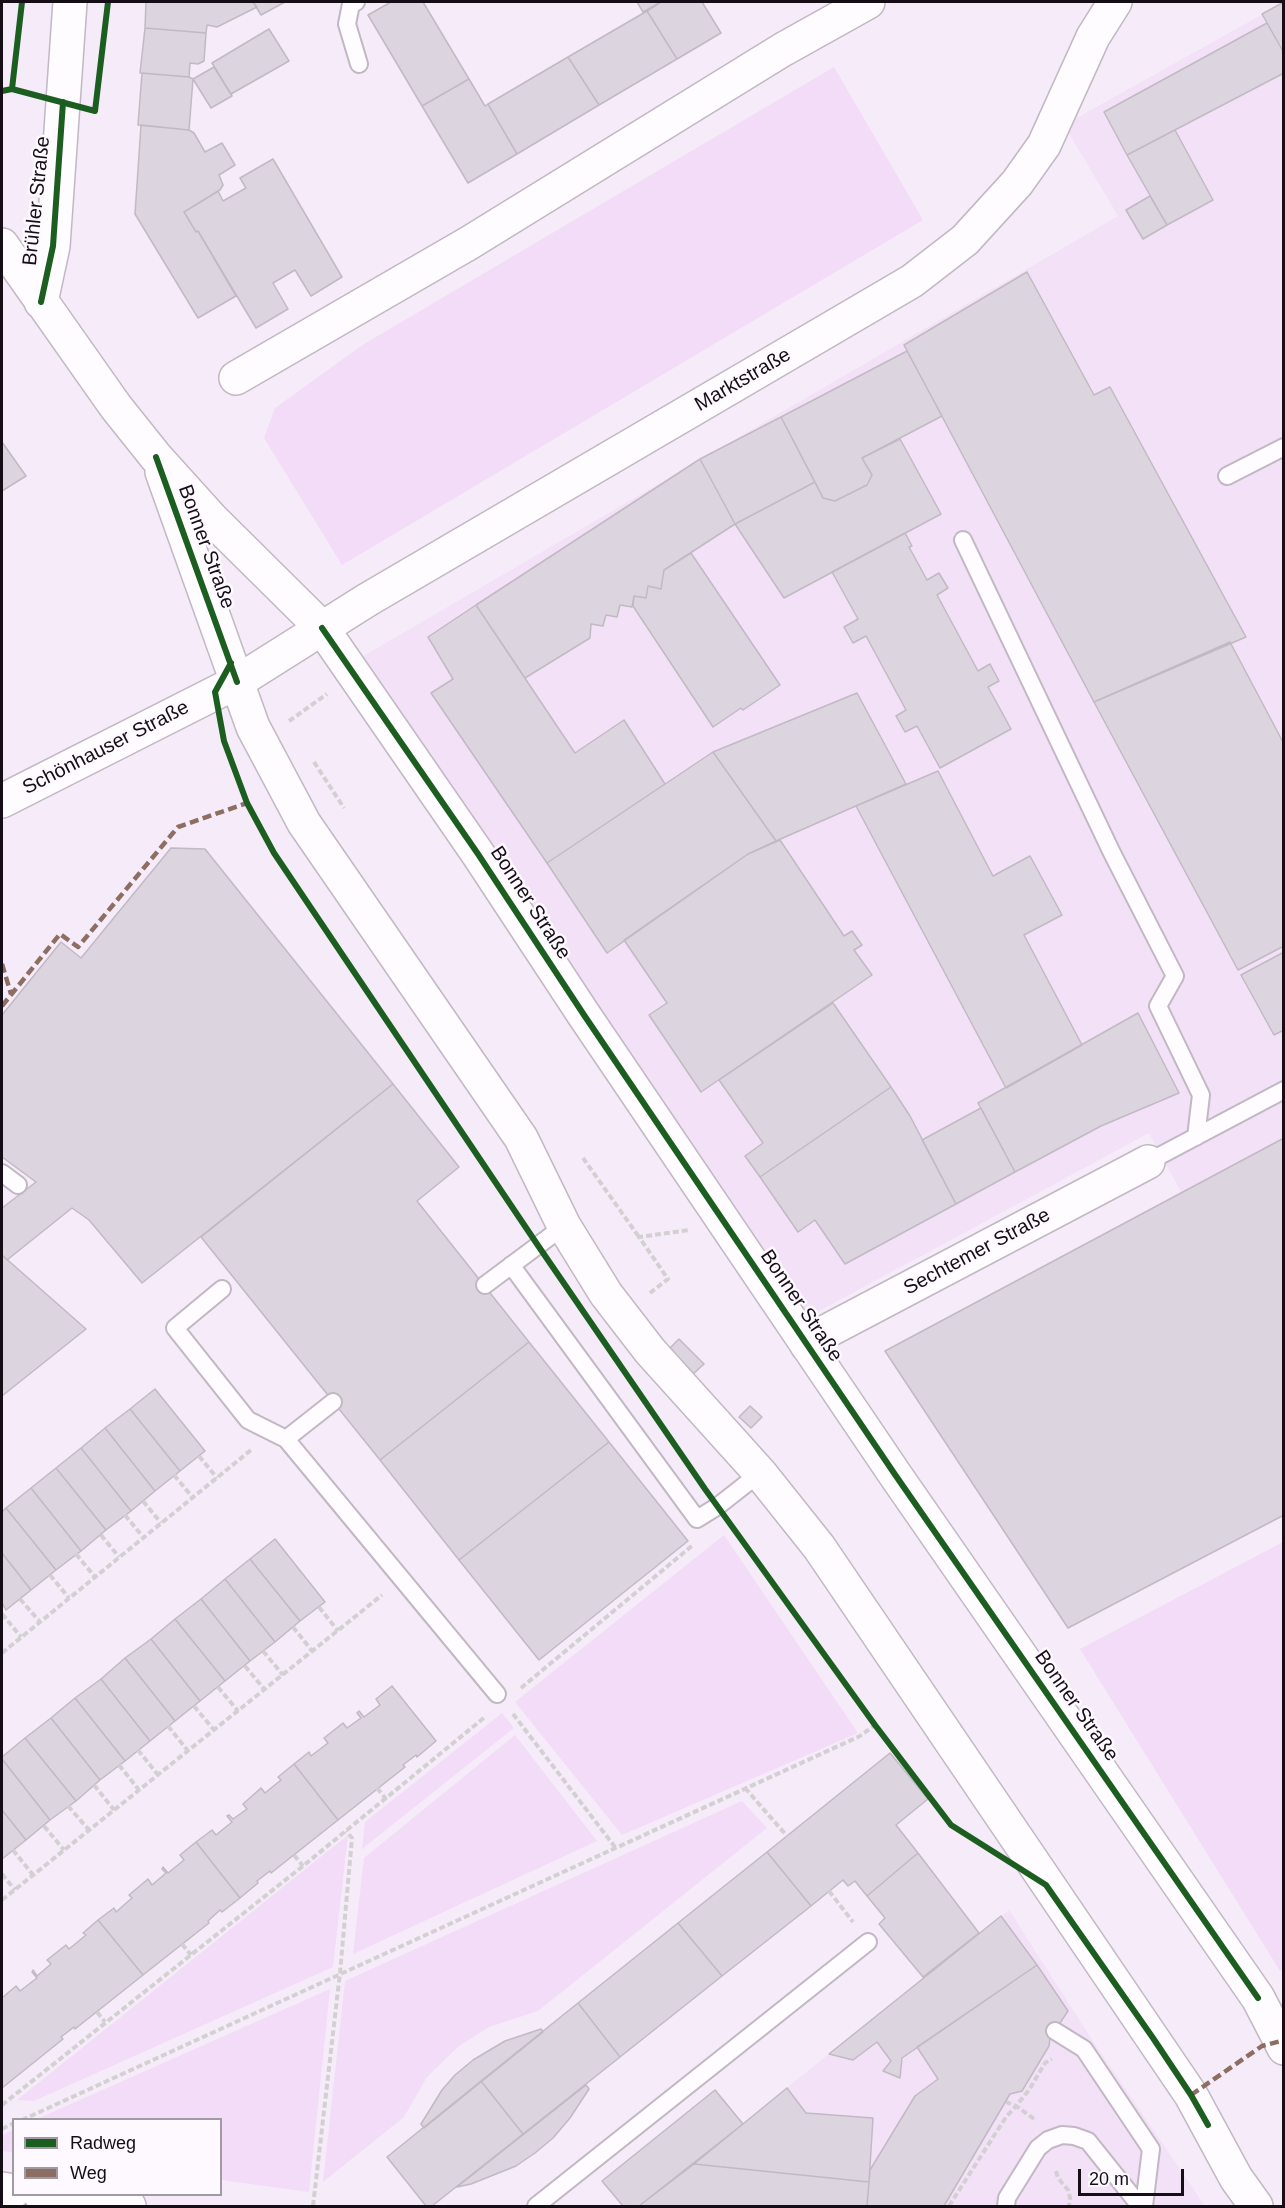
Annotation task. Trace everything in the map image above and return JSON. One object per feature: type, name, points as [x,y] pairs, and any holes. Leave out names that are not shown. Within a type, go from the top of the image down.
[{"type":"main road","name":"Brühler Straße","points":[[41,302],[52,246],[70,2]]},
{"type":"main road","points":[[236,378],[469,243],[772,56],[868,2]]},
{"type":"main road","name":"Marktstraße","points":[[273,660],[322,628],[912,281],[965,240],[1017,183],[1044,145],[1093,37],[1115,2]]},
{"type":"main road","name":"Bonner Straße","points":[[2,245],[116,407],[156,457],[212,519],[322,628],[478,855],[807,1345],[1271,2000],[1284,2048]]},
{"type":"main road","name":"Bonner Straße","points":[[156,457],[253,727],[304,823],[521,1138],[564,1226],[606,1294],[650,1351],[760,1473],[819,1547],[1153,2038],[1191,2096],[1236,2178],[1256,2206]]},
{"type":"main road","name":"Schönhauser Straße","points":[[2,801],[237,682],[273,660]]},
{"type":"main road","name":"Sechtemer Straße","points":[[807,1345],[829,1330],[1148,1162]]},
{"type":"main road","points":[[55,2196],[129,2206]]},
{"type":"lane","points":[[356,2],[351,4],[347,24],[359,64]]},
{"type":"lane","points":[[1227,476],[1284,447]]},
{"type":"lane","points":[[963,540],[1107,843],[1174,976],[1158,1006],[1201,1095],[1196,1137]]},
{"type":"lane","points":[[1148,1162],[1284,1090]]},
{"type":"lane","points":[[2,1173],[18,1185]]},
{"type":"lane","points":[[485,1285],[539,1247],[564,1226]]},
{"type":"lane","points":[[512,1265],[697,1518],[718,1506],[760,1473]]},
{"type":"lane","points":[[222,1289],[175,1328],[248,1420],[280,1436],[500,1698]]},
{"type":"lane","points":[[280,1436],[333,1402]]},
{"type":"lane","points":[[536,2206],[868,1942]]},
{"type":"lane","points":[[1060,2035],[1084,2049],[1151,2149],[1142,2206]]},
{"type":"lane","points":[[1006,2206],[1007,2198],[1038,2148],[1048,2140],[1062,2135],[1088,2141],[1142,2206]]},
{"type":"path","points":[[253,727],[281,714],[287,722],[354,675]]},
{"type":"path","points":[[583,1158],[668,1280],[646,1296]]},
{"type":"path","points":[[639,1237],[696,1229],[702,1226],[690,1208],[707,1197]]},
{"type":"path","points":[[2,1653],[217,1478],[280,1436]]},
{"type":"path","points":[[199,1456],[217,1478]]},
{"type":"path","points":[[174,1475],[193,1498]]},
{"type":"path","points":[[143,1501],[161,1523]]},
{"type":"path","points":[[125,1515],[143,1537]]},
{"type":"path","points":[[101,1534],[119,1557]]},
{"type":"path","points":[[2,2105],[386,1799],[500,1698],[698,1542]]},
{"type":"path","points":[[76,1554],[95,1577]]},
{"type":"path","points":[[50,1575],[69,1598]]},
{"type":"path","points":[[2,1900],[402,1579]]},
{"type":"path","points":[[20,1599],[39,1622]]},
{"type":"path","points":[[319,1607],[338,1631]]},
{"type":"path","points":[[2,1614],[21,1637]]},
{"type":"path","points":[[293,1627],[312,1651]]},
{"type":"path","points":[[263,1651],[283,1674]]},
{"type":"path","points":[[244,1666],[264,1689]]},
{"type":"path","points":[[218,1687],[238,1711]]},
{"type":"path","points":[[500,1698],[615,1847]]},
{"type":"path","points":[[194,1706],[214,1730]]},
{"type":"path","points":[[26,2118],[860,1737],[875,1725]]},
{"type":"path","points":[[168,1726],[188,1751]]},
{"type":"path","points":[[138,1750],[158,1775]]},
{"type":"path","points":[[119,1766],[139,1790]]},
{"type":"path","points":[[94,1785],[114,1810]]},
{"type":"path","points":[[377,1788],[386,1799]]},
{"type":"path","points":[[745,1788],[787,1836]]},
{"type":"path","points":[[68,1806],[89,1830]]},
{"type":"path","points":[[44,1826],[64,1850]]},
{"type":"path","points":[[313,2206],[340,1973],[352,1838],[346,1831]]},
{"type":"path","points":[[13,1850],[34,1875]]},
{"type":"path","points":[[294,1855],[303,1866]]},
{"type":"path","points":[[2,1874],[15,1890]]},
{"type":"path","points":[[829,1891],[868,1942]]},
{"type":"path","points":[[182,1944],[191,1954]]},
{"type":"path","points":[[98,2012],[105,2022]]},
{"type":"path","points":[[949,2206],[1006,2117],[1029,2090],[1045,2063],[1055,2057],[1060,2035]]},
{"type":"path","points":[[1006,2102],[1016,2106]]},
{"type":"path","points":[[1048,2140],[1056,2174],[1069,2194],[1069,2206]]},
{"type":"shaded area","points":[[1283,3],[1283,1380],[1149,1133],[806,1318],[355,661],[1118,216],[1064,125]]},
{"type":"shaded area","points":[[834,67],[923,220],[342,565],[264,438],[275,408],[364,344]]},
{"type":"shaded area","points":[[724,1535],[858,1733],[622,1835],[515,1702]]},
{"type":"shaded area","points":[[1283,1542],[1284,1969],[1280,1971],[1080,1649]]},
{"type":"shaded area","points":[[502,1713],[514,1728],[362,1849],[365,1822]]},
{"type":"shaded area","points":[[515,1735],[597,1841],[353,1954],[364,1858]]},
{"type":"shaded area","points":[[742,1801],[767,1828],[538,2011],[489,2027],[459,2046],[427,2077],[404,2117],[323,2182],[345,1981]]},
{"type":"shaded area","points":[[348,1835],[333,1967],[34,2101],[17,2100]]},
{"type":"shaded area","points":[[1009,1910],[1098,2049],[1205,2206],[639,2206]]},
{"type":"shaded area","points":[[330,1989],[309,2192],[222,2180],[222,2118],[39,2118]]},
{"type":"shaded area","points":[[12,2130],[12,2152],[2,2151],[2,2135]]},
{"type":"building","points":[[146,2],[253,2],[257,7],[217,27],[207,25],[206,33],[145,28]]},
{"type":"building","points":[[253,2],[285,2],[261,15]]},
{"type":"building","points":[[391,2],[423,2],[469,79],[422,106],[368,15]]},
{"type":"building","points":[[637,2],[661,2],[643,12]]},
{"type":"building","points":[[661,2],[702,2],[721,33],[677,59],[647,11]]},
{"type":"building","points":[[1284,2],[1284,53],[1262,14]]},
{"type":"building","points":[[647,11],[677,59],[599,105],[568,57]]},
{"type":"building","points":[[1267,23],[1284,53],[1284,73],[1127,155],[1104,112]]},
{"type":"building","points":[[145,28],[206,33],[204,61],[198,64],[190,63],[189,77],[140,73]]},
{"type":"building","points":[[269,29],[289,61],[231,94],[212,63]]},
{"type":"building","points":[[568,57],[599,105],[517,154],[488,104]]},
{"type":"building","points":[[214,67],[232,96],[211,108],[193,79]]},
{"type":"building","points":[[142,73],[193,79],[189,130],[138,125]]},
{"type":"building","points":[[469,79],[485,106],[488,104],[517,154],[468,183],[422,106]]},
{"type":"building","points":[[141,125],[189,130],[194,133],[205,152],[222,143],[235,165],[219,175],[223,185],[220,190],[184,212],[196,232],[198,231],[236,296],[198,318],[135,214]]},
{"type":"building","points":[[1175,130],[1213,200],[1167,225],[1127,155]]},
{"type":"building","points":[[273,159],[342,277],[311,296],[295,270],[273,283],[288,309],[256,328],[198,231],[196,232],[184,212],[218,191],[223,201],[246,188],[240,178]]},
{"type":"building","points":[[1150,196],[1167,225],[1143,239],[1126,210]]},
{"type":"building","points":[[1027,272],[1094,395],[1110,387],[1246,637],[1094,702],[904,345]]},
{"type":"building","points":[[907,351],[942,416],[862,458],[872,475],[867,485],[835,501],[823,498],[781,417]]},
{"type":"building","points":[[781,417],[815,482],[735,524],[700,459]]},
{"type":"building","points":[[900,439],[941,514],[784,598],[735,524],[815,482],[823,498],[835,501],[867,485],[872,475],[862,458]]},
{"type":"building","points":[[2,442],[26,476],[2,491]]},
{"type":"building","points":[[700,459],[735,524],[664,570],[661,589],[648,586],[646,598],[634,596],[632,607],[620,605],[617,617],[606,615],[603,626],[591,624],[590,638],[525,678],[476,605]]},
{"type":"building","points":[[905,533],[912,546],[909,547],[927,580],[939,573],[948,588],[937,595],[978,671],[990,664],[999,681],[988,687],[1011,729],[940,768],[917,726],[905,732],[896,716],[906,710],[866,636],[853,643],[844,627],[858,619],[832,572]]},
{"type":"building","points":[[691,553],[780,685],[713,727],[633,606],[634,596],[646,598],[648,586],[661,589],[664,570]]},
{"type":"building","points":[[476,605],[575,753],[624,720],[665,784],[547,863],[431,693],[453,679],[428,637]]},
{"type":"building","points":[[1230,642],[1284,744],[1284,946],[1238,970],[1094,702]]},
{"type":"building","points":[[857,693],[906,784],[776,841],[713,752]]},
{"type":"building","points":[[713,752],[776,841],[748,854],[607,953],[547,863]]},
{"type":"building","points":[[938,771],[993,876],[1030,856],[1062,915],[1024,935],[1082,1045],[1006,1088],[856,806]]},
{"type":"building","points":[[780,840],[844,936],[852,931],[862,945],[854,950],[872,975],[701,1092],[649,1015],[667,1003],[624,940],[748,854]]},
{"type":"building","points":[[171,848],[205,849],[393,1084],[142,1283],[89,1220],[72,1208],[7,1260],[2,1255],[2,1208],[36,1182],[2,1157],[2,1015],[61,942],[81,958]]},
{"type":"building","points":[[1284,952],[1284,1030],[1274,1035],[1241,975]]},
{"type":"building","points":[[833,1003],[891,1087],[760,1177],[745,1156],[763,1143],[719,1080]]},
{"type":"building","points":[[1138,1013],[1179,1093],[1101,1126],[1015,1172],[978,1103]]},
{"type":"building","points":[[393,1084],[459,1167],[417,1201],[529,1342],[380,1460],[201,1237]]},
{"type":"building","points":[[891,1087],[910,1116],[956,1204],[845,1264],[815,1220],[798,1232],[760,1177]]},
{"type":"building","points":[[981,1108],[1015,1172],[956,1204],[922,1140]]},
{"type":"building","points":[[1284,1138],[1284,1515],[1068,1628],[885,1351]]},
{"type":"building","points":[[2,1255],[86,1329],[2,1396]]},
{"type":"building","points":[[679,1339],[704,1364],[692,1375],[668,1350]]},
{"type":"building","points":[[529,1342],[609,1442],[459,1560],[380,1460]]},
{"type":"building","points":[[155,1389],[205,1451],[180,1471],[130,1409]]},
{"type":"building","points":[[750,1406],[762,1417],[751,1428],[739,1417]]},
{"type":"building","points":[[130,1409],[180,1471],[155,1491],[105,1428]]},
{"type":"building","points":[[105,1428],[155,1491],[131,1511],[81,1448]]},
{"type":"building","points":[[609,1442],[688,1541],[539,1660],[459,1560]]},
{"type":"building","points":[[81,1448],[131,1511],[106,1530],[56,1468]]},
{"type":"building","points":[[56,1468],[106,1530],[81,1551],[31,1488]]},
{"type":"building","points":[[31,1488],[81,1551],[56,1570],[6,1508]]},
{"type":"building","points":[[6,1508],[56,1570],[31,1590],[2,1553],[2,1512]]},
{"type":"building","points":[[275,1539],[325,1602],[300,1621],[250,1559]]},
{"type":"building","points":[[2,1553],[31,1590],[6,1610],[2,1603]]},
{"type":"building","points":[[250,1559],[300,1621],[275,1642],[225,1579]]},
{"type":"building","points":[[225,1579],[275,1642],[250,1661],[201,1599]]},
{"type":"building","points":[[201,1599],[250,1661],[225,1681],[175,1619]]},
{"type":"building","points":[[175,1619],[225,1681],[200,1701],[151,1639]]},
{"type":"building","points":[[151,1639],[200,1701],[175,1721],[125,1658]]},
{"type":"building","points":[[125,1658],[175,1721],[150,1741],[101,1679]]},
{"type":"building","points":[[101,1679],[150,1741],[125,1761],[75,1698]]},
{"type":"building","points":[[392,1686],[436,1741],[403,1765],[405,1767],[338,1820],[294,1764],[309,1752],[311,1756],[328,1743],[324,1738],[343,1723],[347,1728],[361,1718],[357,1713],[359,1711],[364,1717],[380,1705],[376,1699]]},
{"type":"building","points":[[75,1698],[125,1761],[100,1780],[51,1718]]},
{"type":"building","points":[[51,1718],[100,1780],[76,1801],[25,1738]]},
{"type":"building","points":[[25,1738],[76,1801],[50,1820],[2,1759]]},
{"type":"building","points":[[890,1753],[928,1799],[896,1825],[918,1853],[867,1896],[855,1881],[848,1886],[843,1880],[811,1906],[767,1852]]},
{"type":"building","points":[[2,1759],[50,1820],[26,1840],[2,1810]]},
{"type":"building","points":[[294,1764],[338,1820],[271,1873],[270,1871],[257,1881],[258,1883],[240,1898],[196,1842],[212,1830],[216,1835],[232,1822],[227,1816],[233,1819],[247,1809],[243,1804],[261,1788],[265,1793],[281,1780],[278,1777]]},
{"type":"building","points":[[2,1810],[26,1840],[2,1859]]},
{"type":"building","points":[[196,1842],[240,1898],[222,1912],[220,1910],[208,1921],[209,1923],[143,1975],[98,1920],[114,1908],[116,1912],[132,1898],[129,1895],[148,1879],[152,1885],[166,1873],[163,1867],[168,1873],[184,1860],[180,1855]]},
{"type":"building","points":[[767,1852],[811,1906],[722,1976],[678,1923]]},
{"type":"building","points":[[918,1853],[979,1933],[923,1977],[879,1924],[885,1918],[867,1896]]},
{"type":"building","points":[[1001,1916],[1037,1965],[902,2058],[900,2078],[883,2071],[891,2061],[877,2042],[853,2060],[829,2054]]},
{"type":"building","points":[[98,1920],[143,1975],[75,2029],[74,2027],[61,2037],[63,2039],[2,2088],[2,1998],[16,1986],[20,1991],[37,1978],[33,1970],[37,1976],[51,1964],[47,1960],[66,1945],[69,1949],[86,1935],[83,1933]]},
{"type":"building","points":[[678,1923],[722,1976],[620,2057],[578,2003]]},
{"type":"building","points":[[1037,1965],[1068,2011],[1050,2038],[1049,2046],[1022,2091],[1010,2094],[944,2206],[867,2206],[870,2170],[915,2096],[938,2079],[917,2047]]},
{"type":"building","points":[[578,2003],[620,2057],[523,2134],[481,2081]]},
{"type":"building","points":[[541,2029],[543,2032],[424,2128],[421,2124],[442,2090],[455,2075],[473,2060],[505,2041]]},
{"type":"building","points":[[481,2081],[523,2134],[432,2206],[426,2206],[387,2157]]},
{"type":"building","points":[[586,2085],[589,2089],[570,2118],[553,2138],[535,2153],[516,2166],[471,2184],[457,2187]]},
{"type":"building","points":[[787,2088],[806,2113],[873,2118],[869,2182],[694,2164]]},
{"type":"building","points":[[715,2090],[743,2124],[639,2206],[623,2206],[602,2181]]},
{"type":"building","points":[[694,2164],[869,2182],[867,2206],[639,2206]]},
{"type":"marked path","points":[[2,1006],[60,934],[78,947],[178,827],[247,803]]},
{"type":"marked path","points":[[2,964],[11,994]]},
{"type":"marked path","points":[[1191,2095],[1262,2046],[1281,2041]]},
{"type":"cycle path","points":[[12,89],[22,2]]},
{"type":"cycle path","points":[[2,91],[12,89],[95,111],[108,2]]},
{"type":"cycle path","points":[[41,302],[53,246],[63,102]]},
{"type":"cycle path","points":[[156,457],[237,682]]},
{"type":"cycle path","points":[[322,628],[478,854],[584,1015],[896,1476],[1258,1998]]},
{"type":"cycle path","points":[[231,663],[215,692],[224,741],[247,803],[274,853],[705,1489],[875,1725],[951,1825],[1046,1885],[1153,2038],[1208,2125]]}]
